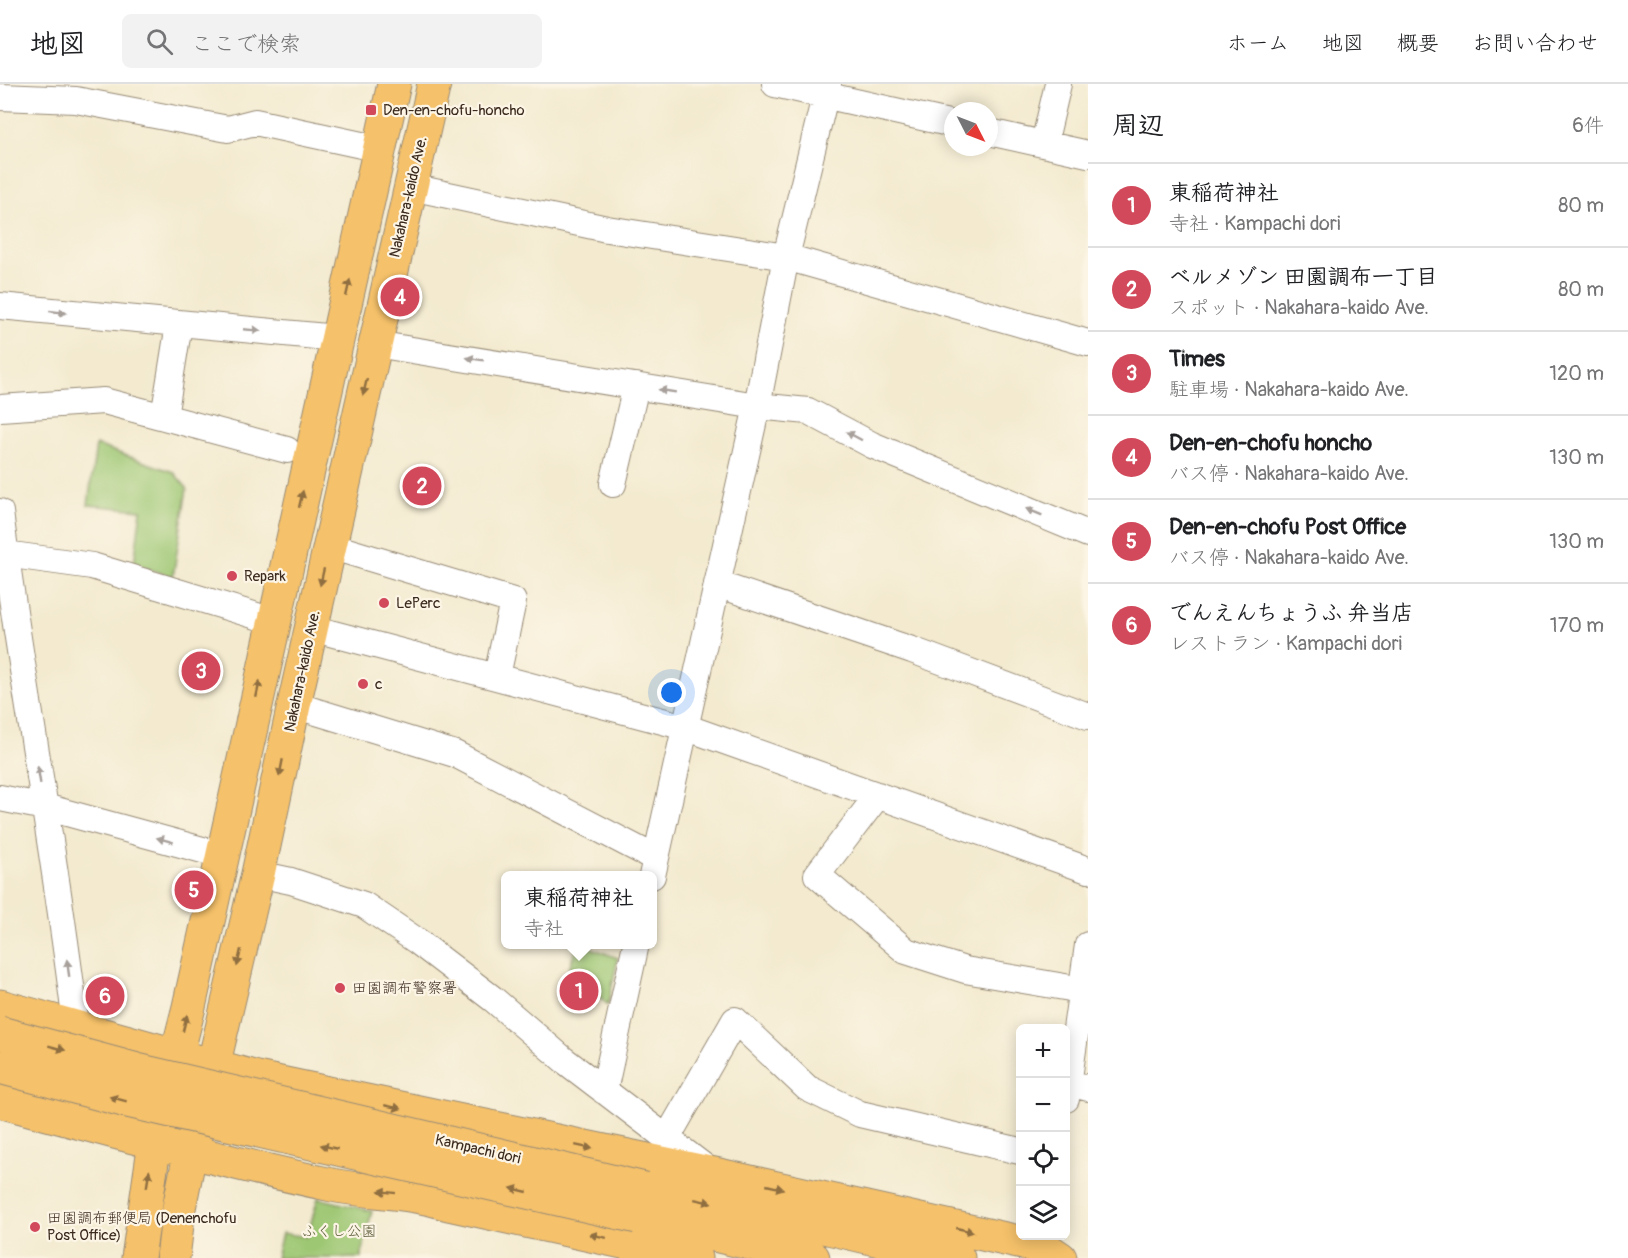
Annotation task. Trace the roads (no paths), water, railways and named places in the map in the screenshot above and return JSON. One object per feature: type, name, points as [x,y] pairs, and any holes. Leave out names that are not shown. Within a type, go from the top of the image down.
[{"type":"main road","points":[[138,1258],[155,1141],[177,1056],[394,84]]},
{"type":"main road","name":"Nakahara-kaido Ave.","points":[[173,1258],[179,1208],[191,1151],[258,874],[434,84]]},
{"type":"main road","points":[[0,1006],[213,1067],[336,1096],[714,1174],[1050,1247]]},
{"type":"main road","name":"Kampachi dori","points":[[0,1033],[641,1203],[813,1258]]},
{"type":"main road","name":"Kampachi dori","points":[[0,1067],[127,1101],[641,1203],[837,1230],[958,1258]]},
{"type":"main road","points":[[0,1101],[337,1186],[426,1197],[448,1204],[696,1258]]},
{"type":"main road","points":[[426,1197],[444,1118]]},
{"type":"street","points":[[774,84],[826,89],[944,122]]},
{"type":"street","points":[[1044,144],[1058,84]]},
{"type":"street","points":[[294,705],[455,754],[653,867],[757,406],[786,257],[826,89]]},
{"type":"street","points":[[0,97],[76,100],[228,129],[255,122],[380,149]]},
{"type":"street","points":[[998,134],[1088,154]]},
{"type":"street","points":[[411,187],[607,229],[786,257],[1088,343]]},
{"type":"street","points":[[0,306],[337,338]]},
{"type":"street","points":[[164,417],[179,324]]},
{"type":"street","points":[[375,344],[757,406],[808,411],[872,445],[1088,534]]},
{"type":"street","points":[[614,484],[636,386]]},
{"type":"street","points":[[0,408],[104,402],[287,450]]},
{"type":"street","points":[[0,512],[76,1026]]},
{"type":"street","points":[[330,546],[513,601],[497,676]]},
{"type":"street","points":[[5,554],[92,566],[273,621]]},
{"type":"street","points":[[717,584],[912,650],[1088,716]]},
{"type":"street","points":[[311,628],[685,727],[1088,870]]},
{"type":"street","points":[[878,795],[817,875],[906,951],[965,970],[1082,990]]},
{"type":"street","points":[[0,798],[45,807],[221,855]]},
{"type":"street","points":[[258,874],[291,881],[364,905],[417,941],[493,999],[604,1091],[714,1174]]},
{"type":"street","points":[[1074,1090],[1088,945]]},
{"type":"street","points":[[604,1091],[635,949]]},
{"type":"street","points":[[667,1138],[735,1020],[807,1088],[860,1114],[1016,1150]]},
{"type":"place","name":"Den-en-chofu-honcho","points":[[371,110]]},
{"type":"place","name":"Den-en-chofu honcho","points":[[400,297]]},
{"type":"place","name":"ベルメゾン 田園調布一丁目","points":[[422,486]]},
{"type":"place","name":"Repark","points":[[232,576]]},
{"type":"place","name":"LePerc","points":[[384,603]]},
{"type":"place","name":"Times","points":[[201,671]]},
{"type":"place","name":"c","points":[[363,684]]},
{"type":"place","name":"Den-en-chofu Post Office","points":[[194,890]]},
{"type":"place","name":"田園調布警察署","points":[[340,988]]},
{"type":"place","name":"東稲荷神社","points":[[579,991]]},
{"type":"place","name":"でんえんちょうふ 弁当店","points":[[105,996]]},
{"type":"place","name":"田園調布郵便局 (Denenchofu Post Office)","points":[[35,1227]]},
{"type":"park label","name":"ふくし公園","points":[[339,1231]]}]
